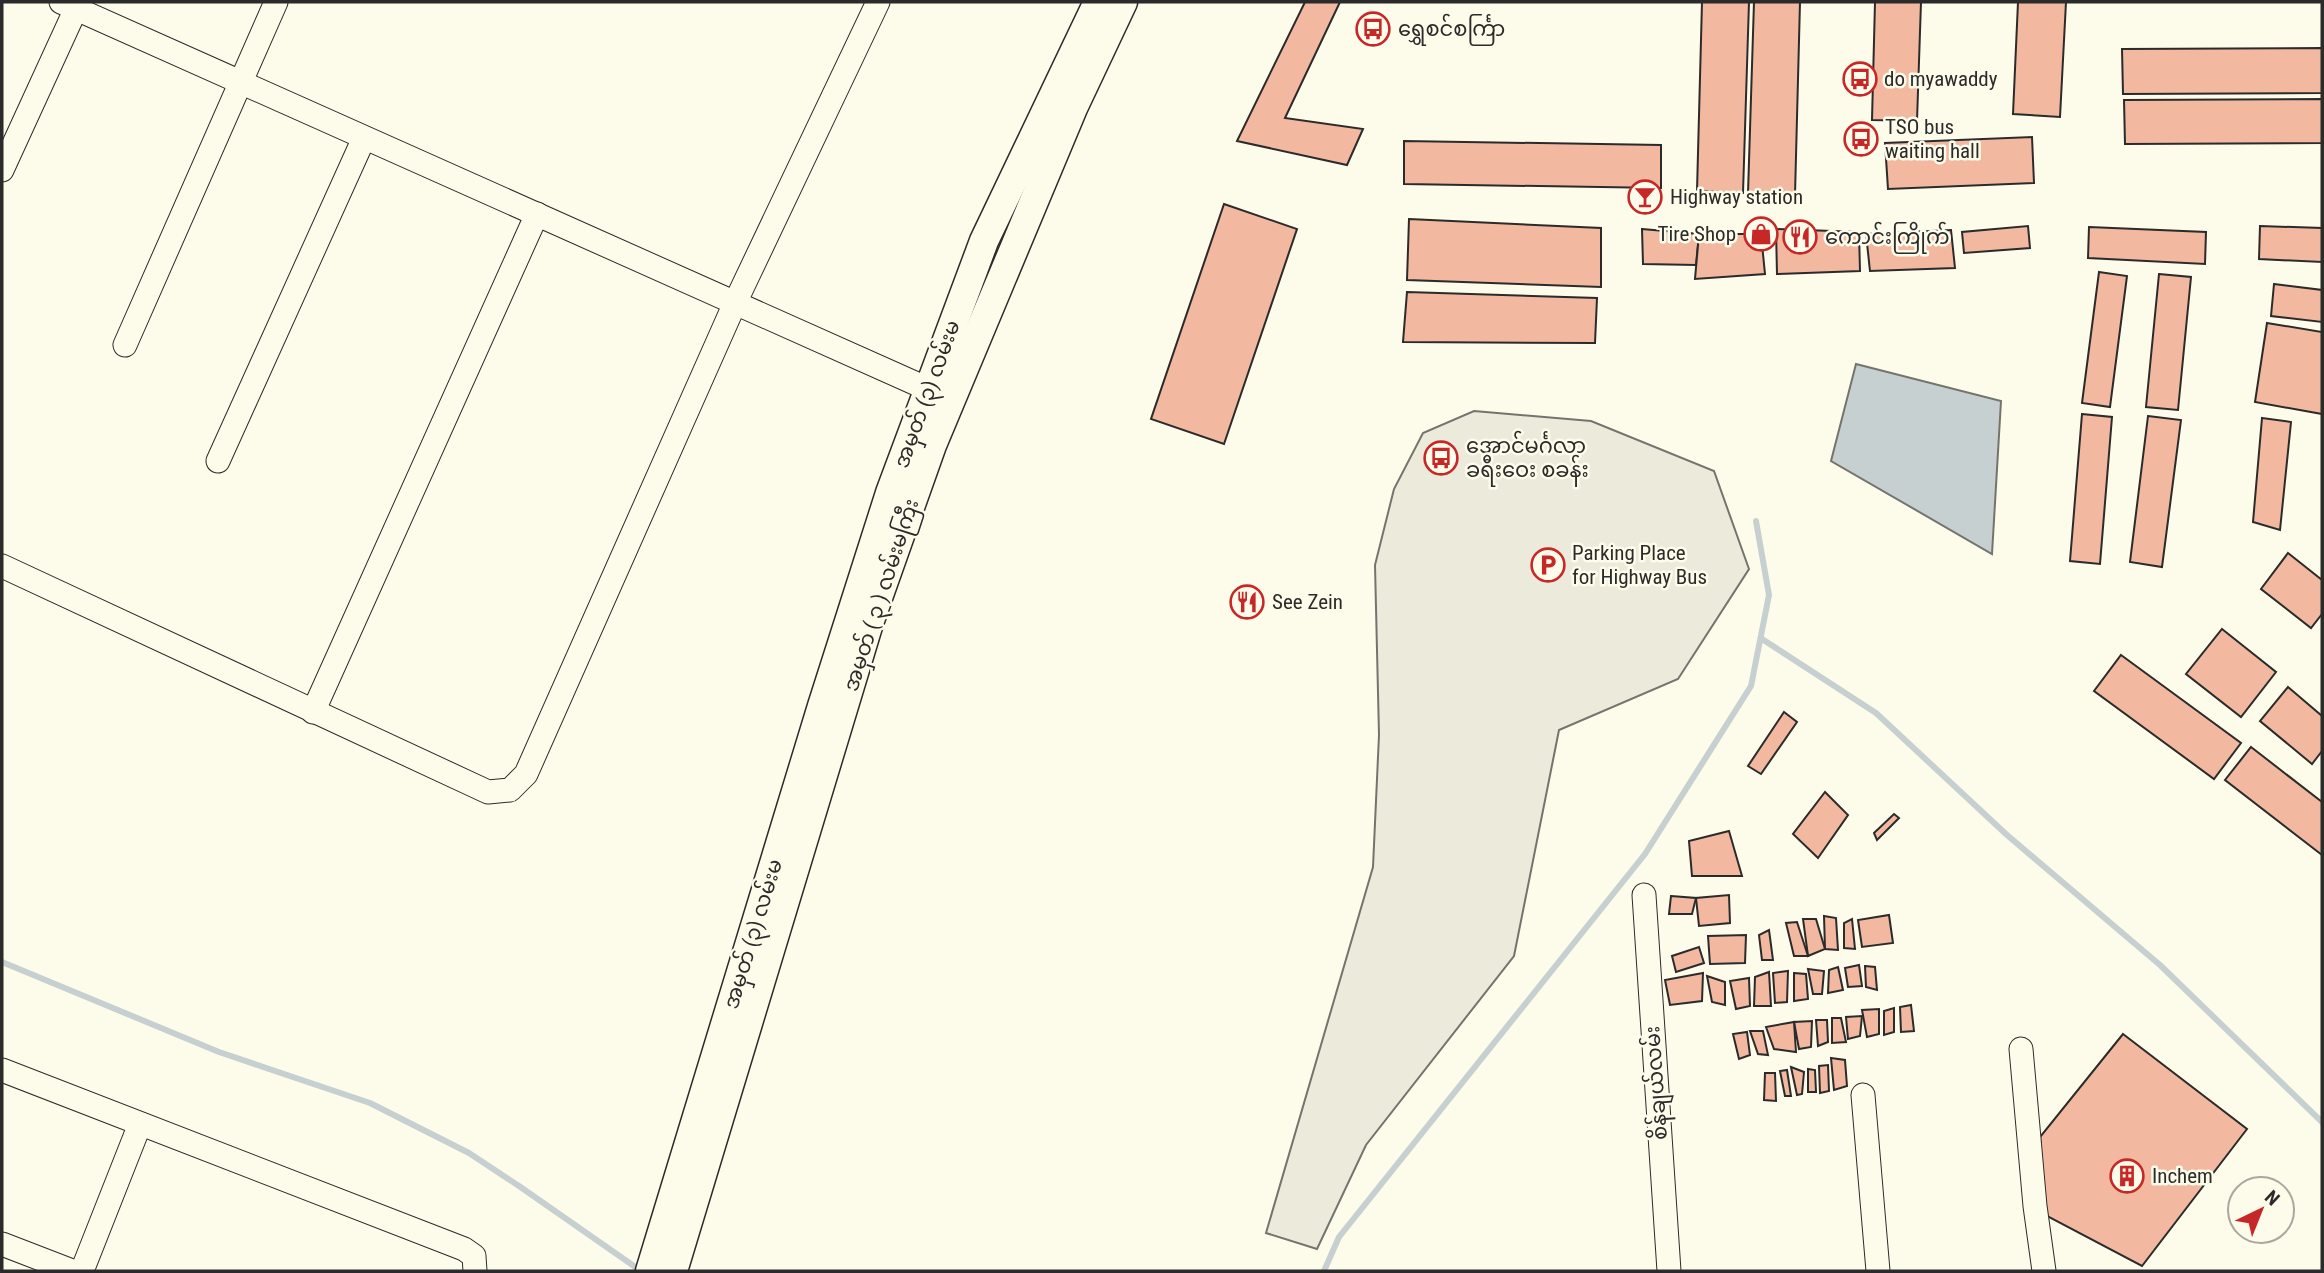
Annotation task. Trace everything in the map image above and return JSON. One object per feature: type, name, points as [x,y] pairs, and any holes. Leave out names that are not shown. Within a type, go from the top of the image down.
[{"type":"main road","name":"အမှတ် (၃) လမ်းမ","points":[[682,1207],[696,1122],[826,693],[890,493],[984,242],[1098,2]]},
{"type":"main road","name":"အမှတ် ( ၃ ) လမ်းမကြီး","points":[[682,1207],[869,623],[932,445],[1073,108],[1123,2]]},
{"type":"main road","points":[[658,1268],[682,1207]]},
{"type":"street","points":[[125,345],[276,2]]},
{"type":"street","points":[[2,566],[488,792],[510,790],[526,775],[735,303],[878,2]]},
{"type":"street","points":[[2,170],[72,4],[240,82],[928,389]]},
{"type":"street","points":[[218,461],[365,138]]},
{"type":"street","points":[[313,712],[537,214]]},
{"type":"street","name":"စိန်ချယ်လမ်း","points":[[1644,895],[1669,1271]]},
{"type":"street","points":[[2021,1049],[2035,1206],[2044,1271]]},
{"type":"street","points":[[2,1070],[464,1249],[474,1256],[475,1271]]},
{"type":"street","points":[[1863,1095],[1878,1271]]},
{"type":"street","points":[[82,1271],[140,1124]]},
{"type":"street","points":[[2,1244],[72,1271]]},
{"type":"shaded area","points":[[1856,364],[2001,401],[1992,554],[1831,461]]},
{"type":"shaded area","points":[[1474,411],[1591,421],[1714,471],[1749,569],[1678,679],[1559,730],[1514,956],[1366,1145],[1317,1249],[1266,1233],[1373,867],[1379,735],[1375,565],[1394,489],[1423,433]]},
{"type":"building","points":[[1305,2],[1340,2],[1285,118],[1363,129],[1347,165],[1237,141]]},
{"type":"building","points":[[1702,2],[1749,2],[1743,193],[1697,191]]},
{"type":"building","points":[[1754,2],[1800,2],[1795,195],[1748,193]]},
{"type":"building","points":[[1875,2],[1921,2],[1917,121],[1872,120]]},
{"type":"building","points":[[2018,2],[2066,2],[2060,117],[2013,114]]},
{"type":"building","points":[[2322,48],[2322,93],[2123,94],[2122,49]]},
{"type":"building","points":[[2322,99],[2322,143],[2125,144],[2124,100]]},
{"type":"building","points":[[2032,137],[2034,183],[1888,189],[1885,143]]},
{"type":"building","points":[[1404,141],[1661,145],[1661,188],[1404,184]]},
{"type":"building","points":[[1224,204],[1297,229],[1224,444],[1151,419]]},
{"type":"building","points":[[1409,219],[1601,228],[1601,287],[1407,280]]},
{"type":"building","points":[[2028,226],[2030,248],[1964,253],[1962,232]]},
{"type":"building","points":[[2260,226],[2322,228],[2322,262],[2259,259]]},
{"type":"building","points":[[2089,227],[2206,232],[2205,264],[2088,258]]},
{"type":"building","points":[[1642,229],[1699,234],[1696,265],[1643,264]]},
{"type":"building","points":[[1776,229],[1859,232],[1860,271],[1777,274]]},
{"type":"building","points":[[1951,230],[1955,268],[1870,271],[1866,234]]},
{"type":"building","points":[[1699,234],[1761,234],[1765,274],[1695,279]]},
{"type":"building","points":[[2099,272],[2127,276],[2110,407],[2082,403]]},
{"type":"building","points":[[2159,274],[2191,277],[2178,410],[2146,407]]},
{"type":"building","points":[[2274,284],[2322,290],[2322,322],[2271,316]]},
{"type":"building","points":[[1407,292],[1597,298],[1595,343],[1403,342]]},
{"type":"building","points":[[2267,323],[2322,332],[2322,414],[2255,402]]},
{"type":"building","points":[[2082,414],[2112,417],[2100,564],[2070,561]]},
{"type":"building","points":[[2148,416],[2181,420],[2162,567],[2130,562]]},
{"type":"building","points":[[2262,418],[2291,422],[2280,530],[2253,522]]},
{"type":"building","points":[[2288,553],[2322,580],[2322,614],[2311,628],[2261,589]]},
{"type":"building","points":[[2222,629],[2276,672],[2241,717],[2186,674]]},
{"type":"building","points":[[2121,655],[2241,743],[2214,779],[2094,691]]},
{"type":"building","points":[[2288,687],[2322,716],[2322,751],[2312,764],[2260,721]]},
{"type":"building","points":[[1784,712],[1797,722],[1761,774],[1748,766]]},
{"type":"building","points":[[2251,747],[2322,802],[2322,855],[2225,780]]},
{"type":"building","points":[[1825,792],[1848,815],[1818,858],[1793,834]]},
{"type":"building","points":[[1894,814],[1899,818],[1877,840],[1874,833]]},
{"type":"building","points":[[1729,831],[1742,876],[1692,876],[1689,841]]},
{"type":"building","points":[[1729,895],[1730,923],[1699,926],[1696,898]]},
{"type":"building","points":[[1671,896],[1696,898],[1692,914],[1669,914]]},
{"type":"building","points":[[1889,915],[1893,943],[1862,947],[1858,920]]},
{"type":"building","points":[[1824,916],[1836,918],[1838,950],[1825,949]]},
{"type":"building","points":[[1803,919],[1816,919],[1825,949],[1808,956]]},
{"type":"building","points":[[1852,919],[1855,949],[1844,948],[1844,923]]},
{"type":"building","points":[[1797,922],[1808,956],[1794,956],[1786,923]]},
{"type":"building","points":[[1769,930],[1773,960],[1762,960],[1759,935]]},
{"type":"building","points":[[1746,935],[1745,963],[1710,964],[1708,936]]},
{"type":"building","points":[[1699,947],[1704,963],[1676,972],[1672,956]]},
{"type":"building","points":[[1859,965],[1862,986],[1848,987],[1845,968]]},
{"type":"building","points":[[1865,966],[1875,967],[1877,990],[1866,987]]},
{"type":"building","points":[[1838,967],[1843,990],[1828,993],[1829,970]]},
{"type":"building","points":[[1808,969],[1824,971],[1822,994],[1813,994]]},
{"type":"building","points":[[1788,971],[1787,1002],[1775,1003],[1773,973]]},
{"type":"building","points":[[1769,972],[1771,1006],[1754,1006],[1755,977]]},
{"type":"building","points":[[1703,973],[1702,1001],[1670,1005],[1665,980]]},
{"type":"building","points":[[1794,973],[1806,974],[1808,999],[1794,1001]]},
{"type":"building","points":[[1707,976],[1725,982],[1725,1005],[1712,1002]]},
{"type":"building","points":[[1749,978],[1750,1006],[1736,1009],[1730,981]]},
{"type":"building","points":[[1911,1005],[1914,1031],[1901,1032],[1900,1007]]},
{"type":"building","points":[[1894,1008],[1894,1032],[1884,1035],[1884,1011]]},
{"type":"building","points":[[1879,1009],[1879,1034],[1867,1037],[1862,1010]]},
{"type":"building","points":[[1862,1016],[1860,1036],[1848,1039],[1846,1017]]},
{"type":"building","points":[[1832,1018],[1841,1018],[1846,1042],[1832,1043]]},
{"type":"building","points":[[1816,1020],[1827,1020],[1828,1042],[1818,1046]]},
{"type":"building","points":[[1812,1021],[1811,1047],[1799,1049],[1794,1022]]},
{"type":"building","points":[[1794,1022],[1796,1052],[1774,1049],[1766,1027]]},
{"type":"building","points":[[1750,1031],[1763,1031],[1768,1055],[1758,1054]]},
{"type":"building","points":[[1747,1032],[1750,1055],[1739,1059],[1733,1034]]},
{"type":"building","name":"Inchem","points":[[2123,1034],[2247,1129],[2142,1266],[2045,1215],[2040,1137]]},
{"type":"building","points":[[1831,1058],[1845,1060],[1847,1086],[1834,1090]]},
{"type":"building","points":[[1828,1065],[1829,1091],[1820,1093],[1819,1066]]},
{"type":"building","points":[[1791,1067],[1804,1072],[1802,1094],[1797,1095]]},
{"type":"building","points":[[1808,1069],[1815,1070],[1816,1092],[1808,1092]]},
{"type":"building","points":[[1787,1070],[1791,1096],[1785,1096],[1780,1071]]},
{"type":"building","points":[[1765,1073],[1775,1073],[1776,1101],[1764,1100]]},
{"type":"waterway","points":[[1324,1271],[1339,1237],[1645,854],[1751,686],[1769,595],[1756,521]]},
{"type":"waterway","points":[[1762,639],[1876,713],[2007,835],[2160,965],[2322,1122]]},
{"type":"waterway","points":[[2,962],[219,1052],[370,1103],[469,1153],[641,1271]]},
{"type":"place","name":"ရွှေစင်စင်္ကြာ","points":[[1373,29]]},
{"type":"place","name":"do myawaddy","points":[[1860,79]]},
{"type":"place","name":"TSO bus waiting hall","points":[[1861,139]]},
{"type":"place","name":"Highway station","points":[[1645,197]]},
{"type":"place","name":"Tire Shop","points":[[1761,234]]},
{"type":"place","name":"ကောင်းကြိုက်","points":[[1800,237]]},
{"type":"place","name":"အောင်မင်္ဂလာ ခရီးဝေး စခန်း","points":[[1441,458]]},
{"type":"place","name":"Parking Place for Highway Bus","points":[[1548,565]]},
{"type":"place","name":"See Zein","points":[[1247,602]]},
{"type":"place","name":"Inchem","points":[[2127,1176]]}]
